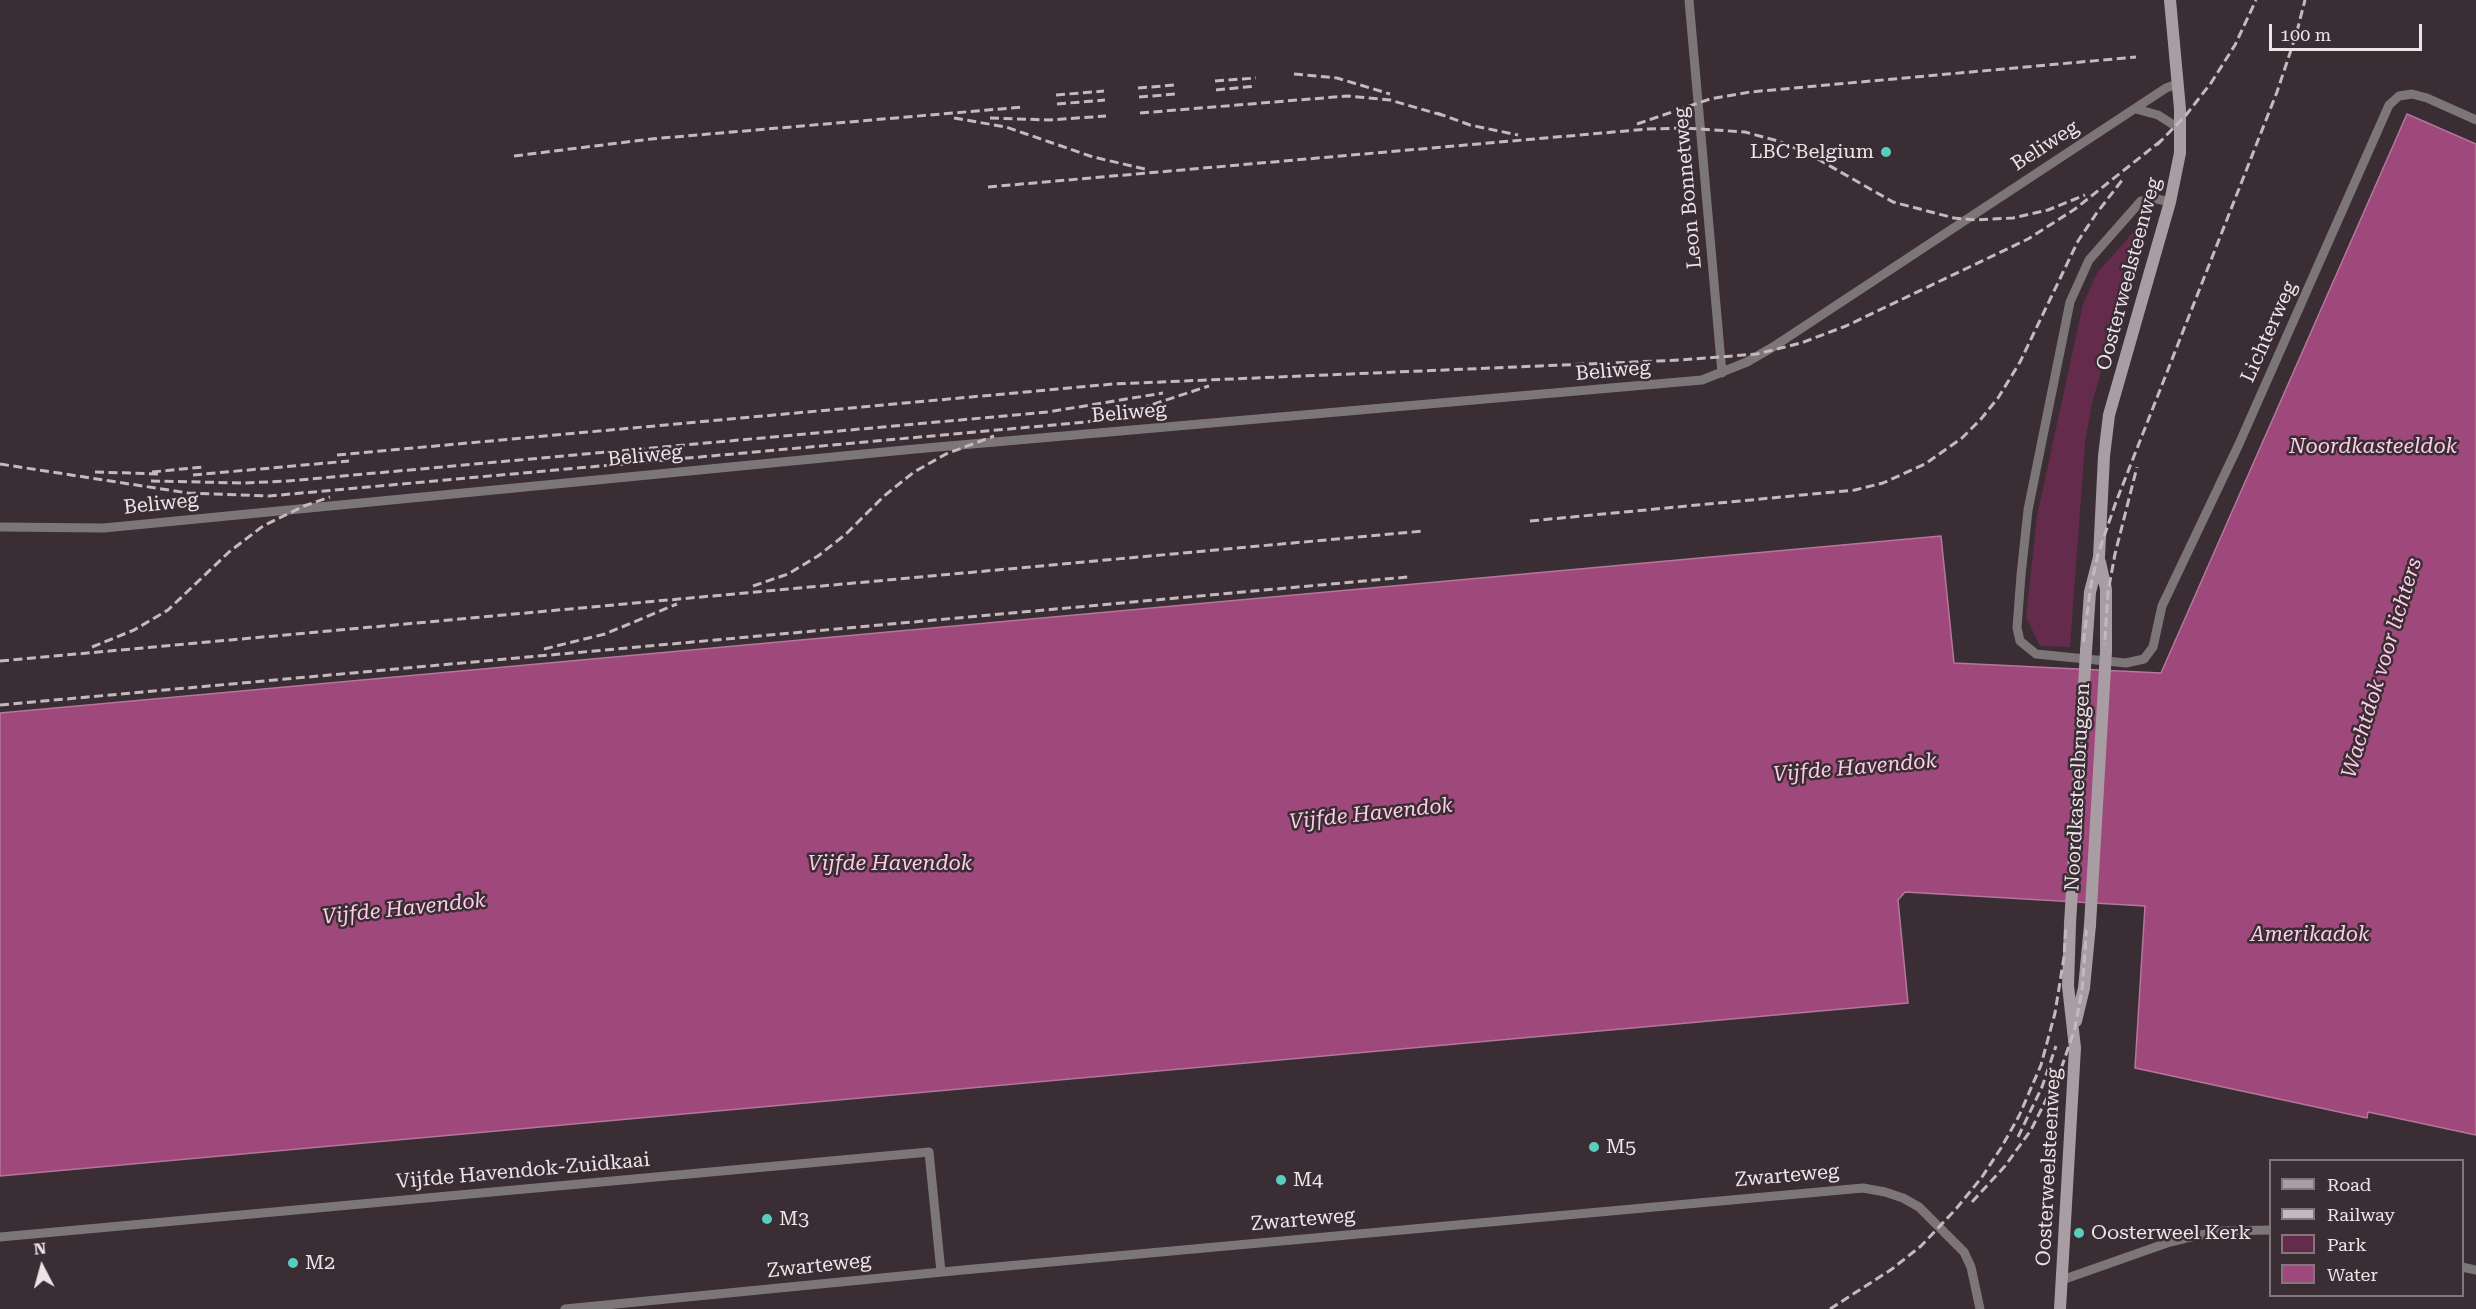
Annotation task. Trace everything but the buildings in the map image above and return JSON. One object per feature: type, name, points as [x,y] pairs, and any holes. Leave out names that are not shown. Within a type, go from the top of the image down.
[{"type":"main road","name":"Oosterweelsteenweg","points":[[2086,651],[2090,592],[2099,557],[2103,464],[2109,415],[2170,202],[2180,153],[2170,0]]},
{"type":"main road","name":"Oosterweelsteenweg","points":[[2099,557],[2106,589],[2106,651]]},
{"type":"main road","name":"Noordkasteelbruggen","points":[[2070,924],[2086,651]]},
{"type":"main road","name":"Noordkasteelbruggen","points":[[2090,925],[2106,651]]},
{"type":"main road","name":"Oosterweelsteenweg","points":[[2070,924],[2068,986],[2075,1028]]},
{"type":"main road","name":"Oosterweelsteenweg","points":[[2060,1309],[2075,1028],[2084,988],[2090,925]]},
{"type":"street","name":"Leon Bonnetweg","points":[[1689,0],[1722,374]]},
{"type":"street","name":"Beliweg","points":[[0,527],[104,528],[789,461],[1702,380],[1722,374],[1773,347],[2166,88],[2177,84]]},
{"type":"street","name":"Lichterweg","points":[[2170,202],[2157,199],[2141,201],[2090,260],[2070,302],[2028,510],[2017,617],[2020,641],[2036,654],[2126,663],[2144,659],[2153,647],[2162,606],[2239,444],[2389,105],[2399,96],[2412,94],[2427,98],[2476,120]]},
{"type":"street","points":[[2136,109],[2158,115],[2180,129]]},
{"type":"street","name":"Vijfde Havendok-Zuidkaai","points":[[0,1237],[928,1152],[940,1272]]},
{"type":"street","name":"Zwarteweg","points":[[565,1309],[940,1272],[1863,1188],[1903,1198],[1919,1208],[1964,1252],[1971,1267],[1980,1309]]},
{"type":"street","points":[[2062,1280],[2167,1243],[2196,1236],[2221,1231],[2269,1230]]},
{"type":"green space","points":[[2145,219],[2092,403],[2085,443],[2070,647],[2040,646],[2026,617],[2037,516],[2083,304],[2097,273]]},
{"type":"water","name":"Vijfde Havendok","points":[[2407,114],[2476,144],[2476,1135],[2368,1112],[2367,1118],[2135,1068],[2145,906],[1905,892],[1898,900],[1908,1003],[0,1176],[0,713],[1941,536],[1954,663],[2161,673]]},
{"type":"railway","points":[[2157,145],[2186,115],[2211,83],[2235,45],[2256,0]]},
{"type":"railway","points":[[1830,1309],[1892,1269],[1921,1246],[1956,1209],[1982,1177],[2001,1148],[2019,1116],[2041,1065],[2055,1013],[2064,957],[2084,637],[2098,554],[2116,502],[2277,92],[2305,0]]},
{"type":"railway","points":[[1637,124],[1710,99],[1750,92],[2136,57]]},
{"type":"railway","points":[[1294,74],[1337,78],[1390,94]]},
{"type":"railway","points":[[1215,81],[1256,78]]},
{"type":"railway","points":[[1138,88],[1175,85]]},
{"type":"railway","points":[[1216,90],[1256,86]]},
{"type":"railway","points":[[1056,95],[1104,91]]},
{"type":"railway","points":[[1139,97],[1176,94]]},
{"type":"railway","points":[[1140,113],[1347,96],[1390,100],[1445,116]]},
{"type":"railway","points":[[1057,104],[1105,100]]},
{"type":"railway","points":[[514,156],[651,139],[1023,107]]},
{"type":"railway","points":[[1437,113],[1470,125],[1518,135]]},
{"type":"railway","points":[[990,118],[1049,120],[1106,116]]},
{"type":"railway","points":[[954,118],[1006,127],[1093,157],[1145,169]]},
{"type":"railway","points":[[988,187],[1648,129],[1684,128],[1745,132],[1778,141],[1809,154],[1893,202],[1954,218],[1976,220],[2013,218],[2048,210],[2085,195]]},
{"type":"railway","points":[[337,455],[1113,384],[1681,360],[1757,354],[1801,343],[1846,326],[2028,239],[2075,209],[2162,140]]},
{"type":"railway","points":[[1530,521],[1855,490],[1883,483],[1925,464],[1962,438],[1998,398],[2020,362],[2078,241],[2123,179]]},
{"type":"railway","points":[[0,464],[188,493],[269,496],[1086,422],[1114,417],[1209,386]]},
{"type":"railway","points":[[151,481],[245,483],[288,481],[1048,412],[1163,393]]},
{"type":"railway","points":[[753,586],[788,574],[818,556],[846,534],[884,496],[914,472],[946,454],[994,436]]},
{"type":"railway","points":[[193,475],[349,461]]},
{"type":"railway","points":[[152,472],[203,467]]},
{"type":"railway","points":[[1972,1202],[2005,1166],[2031,1130],[2060,1072],[2075,1028],[2082,990],[2085,951],[2108,592],[2137,467]]},
{"type":"railway","points":[[95,472],[161,474]]},
{"type":"railway","points":[[92,647],[134,630],[168,610],[229,552],[263,526],[304,506],[330,497]]},
{"type":"railway","points":[[0,661],[1424,531]]},
{"type":"railway","points":[[0,705],[1408,577]]},
{"type":"railway","points":[[544,649],[605,634],[677,604]]},
{"type":"railway","points":[[2018,1137],[2042,1087],[2056,1046]]},
{"type":"place","name":"LBC Belgium","points":[[1886,152]]},
{"type":"place","name":"M5","points":[[1594,1147]]},
{"type":"place","name":"M4","points":[[1281,1180]]},
{"type":"place","name":"M3","points":[[767,1219]]},
{"type":"place","name":"Oosterweel Kerk","points":[[2079,1233]]},
{"type":"place","name":"M2","points":[[293,1263]]},
{"type":"water label","name":"Noordkasteeldok","points":[[2373,447]]},
{"type":"water label","name":"Wachtdok voor lichters","points":[[2382,668]]},
{"type":"water label","name":"Amerikadok","points":[[2310,935]]}]
